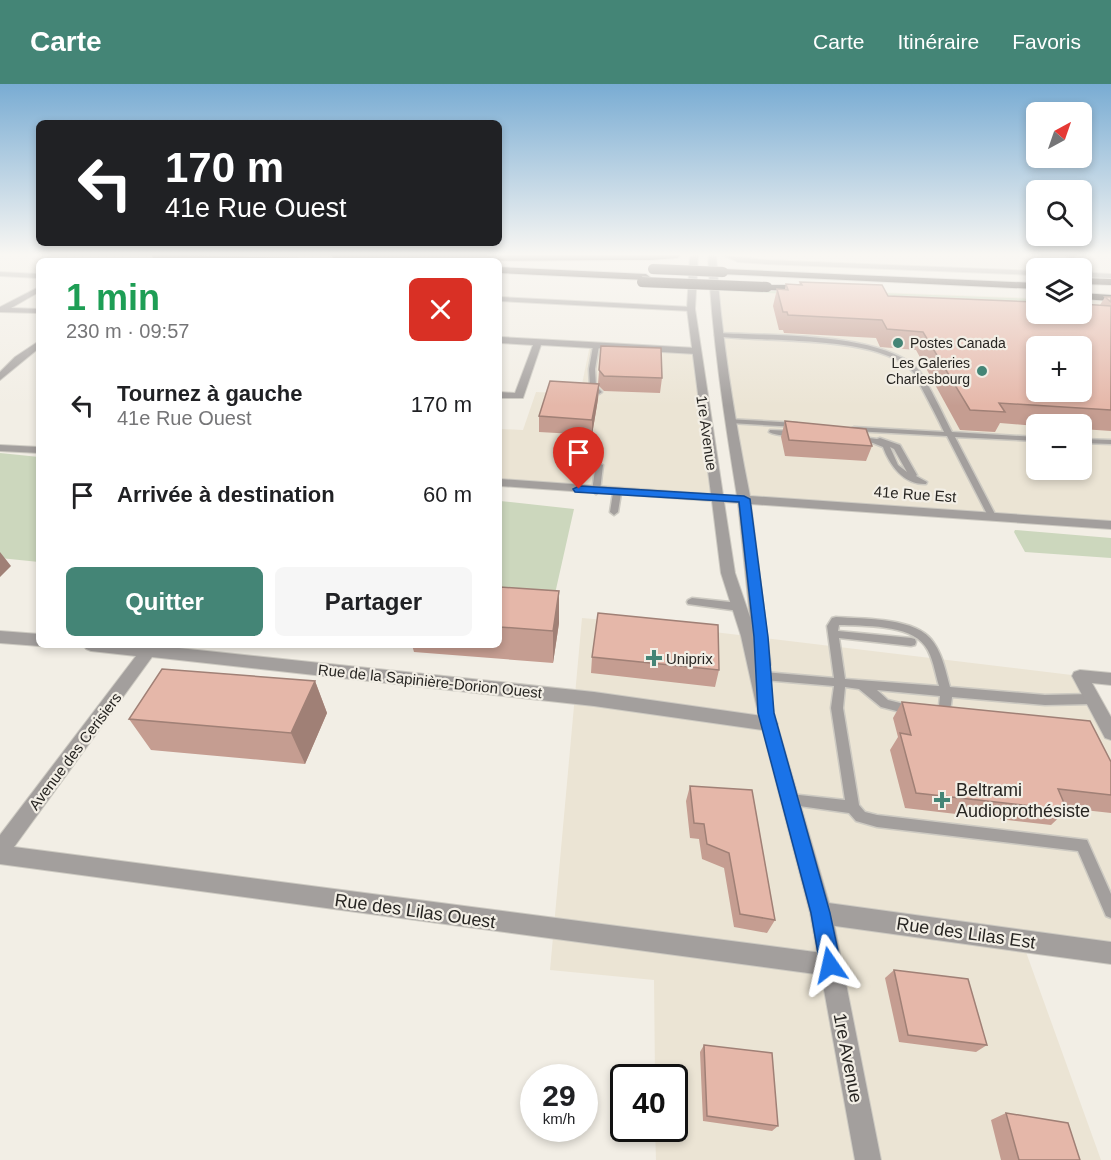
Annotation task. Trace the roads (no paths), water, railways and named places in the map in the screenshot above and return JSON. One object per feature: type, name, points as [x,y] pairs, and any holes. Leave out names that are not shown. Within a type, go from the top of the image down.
[{"type":"street","points":[[619,305],[692,309]]},
{"type":"street","name":"1re Avenue","points":[[692,305],[696,351],[728,573],[749,636],[768,718],[820,913],[868,1160]]},
{"type":"street","name":"1re Avenue","points":[[714,305],[730,421],[744,499],[768,718]]},
{"type":"street","points":[[1,310],[36,312]]},
{"type":"street","points":[[502,340],[696,351]]},
{"type":"street","points":[[502,395],[519,396],[538,342]]},
{"type":"street","points":[[0,377],[36,346]]},
{"type":"street","points":[[0,448],[36,450]]},
{"type":"street","name":"41e Rue Est","points":[[502,483],[617,493],[744,499],[1111,525]]},
{"type":"street","points":[[0,637],[36,640]]},
{"type":"street","name":"Rue de la Sapinière-Dorion Ouest","points":[[126,648],[768,718]]},
{"type":"street","name":"Avenue des Cerisiers","points":[[0,853],[149,650]]},
{"type":"street","points":[[1111,679],[1080,676],[1111,733]]},
{"type":"street","name":"Rue des Lilas Ouest","points":[[0,853],[830,965]]},
{"type":"street","name":"Rue des Lilas Est","points":[[820,913],[1111,952]]},
{"type":"lane","points":[[718,335],[850,344],[908,363],[916,370],[992,516]]},
{"type":"lane","points":[[596,345],[592,369],[593,387],[600,392]]},
{"type":"lane","points":[[730,421],[809,430],[774,432]]},
{"type":"lane","points":[[863,438],[886,441],[897,447],[908,470],[920,481],[897,469],[888,459],[886,446],[844,433],[1026,439]]},
{"type":"lane","points":[[1092,441],[1111,442]]},
{"type":"lane","points":[[596,491],[599,465]]},
{"type":"lane","points":[[614,512],[617,493]]},
{"type":"lane","points":[[692,602],[739,607]]},
{"type":"lane","points":[[863,685],[885,704],[929,712],[943,710],[946,704],[946,692],[930,644],[922,634],[902,627],[836,621],[832,626],[840,683],[837,708],[853,807],[861,816],[877,821],[1082,846],[1111,911]]},
{"type":"lane","points":[[832,634],[911,642]]},
{"type":"lane","points":[[764,676],[1045,700],[1092,699]]},
{"type":"lane","points":[[790,800],[853,807]]},
{"type":"place","name":"Postes Canada","points":[[898,343]]},
{"type":"place","name":"Les Galeries Charlesbourg","points":[[982,371]]},
{"type":"place","name":"Uniprix","points":[[654,658]]},
{"type":"place","name":"Beltrami Audioprothésiste","points":[[942,800]]}]
